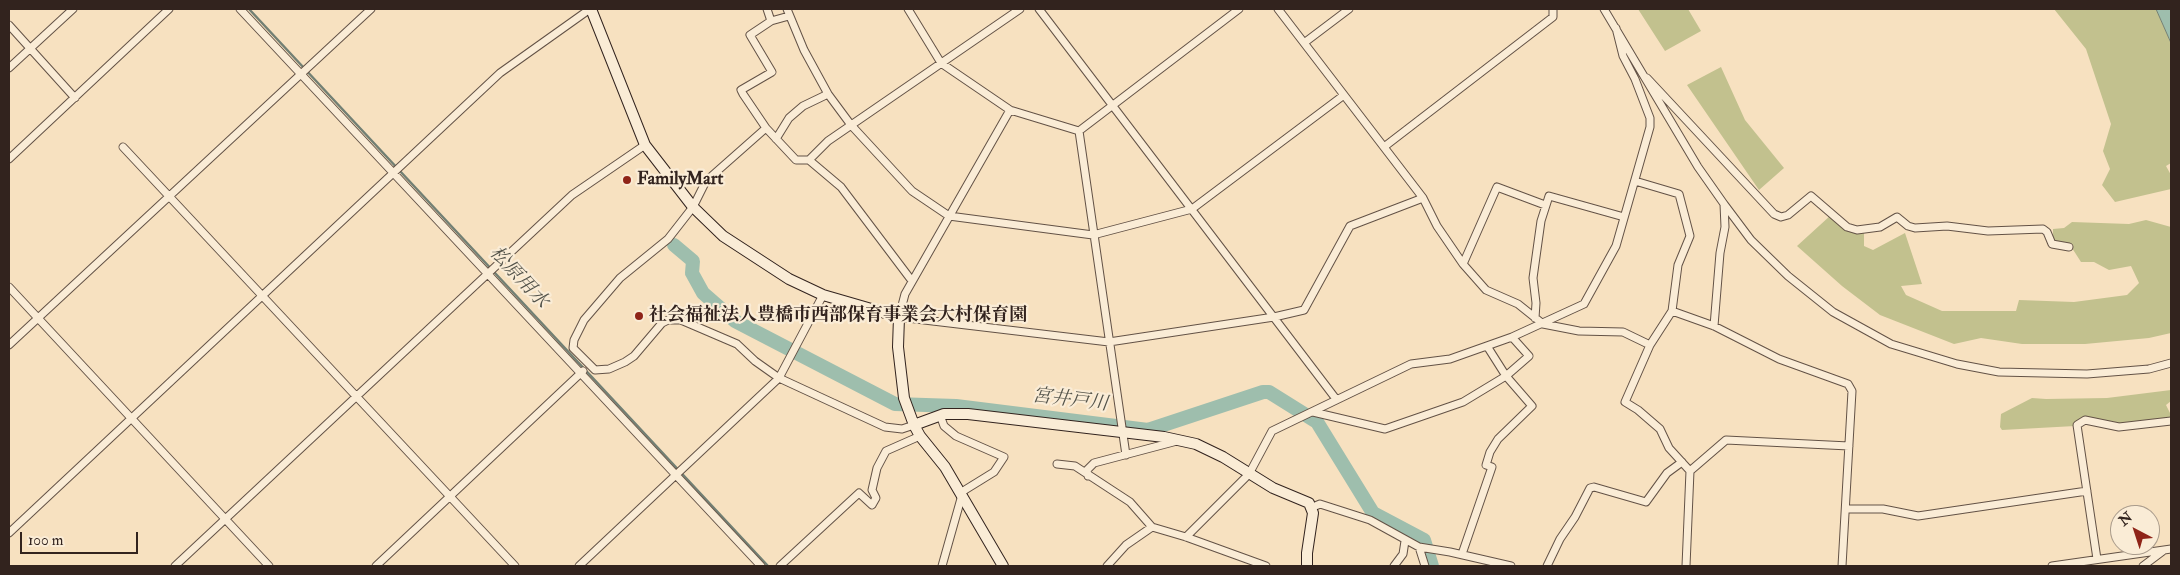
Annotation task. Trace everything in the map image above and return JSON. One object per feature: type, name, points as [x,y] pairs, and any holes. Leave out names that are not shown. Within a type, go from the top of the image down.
[{"type":"main road","points":[[591,9],[645,145],[693,207],[724,236],[751,256],[789,278],[823,295],[899,317],[898,347],[904,398],[914,425],[920,436],[945,467],[1003,566]]},
{"type":"main road","points":[[914,425],[940,416],[968,414],[1122,428],[1181,440],[1208,449],[1273,488],[1304,500],[1312,507],[1307,566]]},
{"type":"street","points":[[9,68],[73,9]]},
{"type":"street","points":[[9,159],[169,9]]},
{"type":"street","points":[[240,9],[303,71],[584,369],[760,566]]},
{"type":"street","points":[[9,345],[371,9]]},
{"type":"street","points":[[9,533],[500,73],[591,9]]},
{"type":"street","points":[[766,9],[771,22]]},
{"type":"street","points":[[908,9],[941,63],[1010,110],[1079,131]]},
{"type":"street","points":[[809,160],[828,142],[851,125],[1020,9]]},
{"type":"street","points":[[1039,9],[1336,399]]},
{"type":"street","points":[[1079,131],[1239,9]]},
{"type":"street","points":[[1278,9],[1423,198],[1437,226],[1463,264],[1486,290],[1518,304],[1543,324],[1579,331],[1623,332],[1650,345]]},
{"type":"street","points":[[1304,43],[1349,9]]},
{"type":"street","points":[[1384,147],[1553,17],[1553,9]]},
{"type":"street","points":[[1604,9],[1647,78],[1698,167],[1751,240],[1788,276],[1833,312],[1891,344],[1957,364],[1999,372],[2087,374],[2149,368],[2171,363]]},
{"type":"street","points":[[912,281],[841,187],[809,160],[796,160],[766,128],[741,90],[772,72],[750,35],[788,12],[828,94],[851,125],[912,191],[949,216],[1093,235],[1192,209],[1344,95]]},
{"type":"street","points":[[9,25],[76,98]]},
{"type":"street","points":[[1186,536],[1249,474],[1272,431],[1411,364],[1450,359],[1512,337],[1584,304],[1616,246],[1650,127],[1650,118],[1635,79],[1622,56],[1616,28]]},
{"type":"street","points":[[1647,78],[1774,214],[1781,217],[1788,215],[1811,196],[1847,227],[1857,230],[1880,227],[1898,217],[1908,226],[1915,228],[1947,226],[1988,231],[2043,229],[2047,232],[2052,244],[2069,247]]},
{"type":"street","points":[[776,139],[789,118],[804,106],[828,94]]},
{"type":"street","points":[[1010,110],[905,294],[899,317],[1109,342],[1274,317],[1304,310],[1350,226],[1423,198]]},
{"type":"street","points":[[584,369],[573,348],[574,340],[584,320],[620,278],[668,239],[693,207],[706,181],[766,128]]},
{"type":"street","points":[[1079,131],[1126,455]]},
{"type":"street","points":[[175,566],[572,195],[645,145]]},
{"type":"street","points":[[124,147],[514,566]]},
{"type":"street","points":[[1635,181],[1679,194],[1690,236],[1678,265],[1672,311],[1650,345],[1625,402],[1638,410],[1660,429],[1669,448],[1690,471],[1686,566]]},
{"type":"street","points":[[1463,264],[1497,187],[1545,204]]},
{"type":"street","points":[[1535,318],[1536,303],[1533,278],[1545,204],[1549,196],[1624,217]]},
{"type":"street","points":[[1714,326],[1719,262],[1725,227],[1724,204]]},
{"type":"street","points":[[9,287],[269,566]]},
{"type":"street","points":[[579,566],[779,378],[823,295]]},
{"type":"street","points":[[1672,311],[1714,326],[1779,359],[1848,384],[1852,391],[1842,566]]},
{"type":"street","points":[[376,566],[584,369],[601,370],[625,362],[634,356],[662,324],[674,319],[737,344],[755,361],[779,378],[885,427],[902,429],[914,425]]},
{"type":"street","points":[[1311,413],[1385,429],[1463,402],[1506,376],[1529,356],[1512,337]]},
{"type":"street","points":[[1462,554],[1492,467],[1486,465],[1490,452],[1498,439],[1532,406],[1506,376],[1487,346]]},
{"type":"street","points":[[940,416],[944,426],[956,436],[1004,457],[994,472],[961,494],[942,566]]},
{"type":"street","points":[[2097,559],[2077,428],[2079,423],[2084,420],[2119,427],[2171,421]]},
{"type":"street","points":[[780,566],[858,493],[872,505],[876,498],[872,490],[877,468],[886,451],[920,436]]},
{"type":"street","points":[[1088,476],[1087,470],[1090,465],[1181,440]]},
{"type":"street","points":[[1690,471],[1726,440],[1849,446]]},
{"type":"street","points":[[1547,566],[1560,539],[1575,517],[1590,488],[1594,487],[1646,502],[1668,473],[1682,462]]},
{"type":"street","points":[[1058,464],[1075,466],[1130,502],[1152,527],[1186,536],[1266,566]]},
{"type":"street","points":[[1846,509],[1883,508],[1918,516],[2088,491]]},
{"type":"street","points":[[1312,507],[1320,504],[1370,520],[1420,548],[1462,554],[1511,566]]},
{"type":"street","points":[[1107,566],[1126,545],[1152,527]]},
{"type":"street","points":[[1394,566],[1403,554],[1405,541]]},
{"type":"street","points":[[1420,548],[1425,566]]},
{"type":"street","points":[[2052,566],[2168,550]]},
{"type":"street","points":[[2143,566],[2168,550]]},
{"type":"shaded area","points":[[1638,9],[1688,9],[1701,31],[1665,51]]},
{"type":"shaded area","points":[[2054,9],[2156,9],[2171,43],[2171,163],[2166,166],[2171,175],[2171,189],[2115,202],[2102,185],[2110,169],[2103,151],[2111,124],[2086,49]]},
{"type":"shaded area","points":[[2156,9],[2171,9],[2171,43]]},
{"type":"shaded area","points":[[1721,67],[1745,120],[1784,168],[1759,190],[1687,85]]},
{"type":"shaded area","points":[[1831,215],[1837,224],[1851,232],[1864,232],[1864,246],[1873,250],[1905,233],[1922,284],[1901,286],[1906,295],[1942,311],[2016,311],[2019,300],[2074,302],[2127,295],[2139,283],[2131,266],[2109,270],[2094,262],[2081,262],[2072,248],[2053,242],[2053,229],[2064,228],[2072,222],[2129,224],[2146,220],[2171,227],[2171,333],[2149,338],[2085,344],[2022,344],[1981,338],[1954,344],[1880,315],[1842,286],[1797,246]]},
{"type":"shaded area","points":[[2171,390],[2171,401],[2166,405],[2171,415],[2170,420],[2119,425],[2093,421],[2075,426],[2002,430],[2000,427],[2001,414],[2032,398],[2107,398]]},
{"type":"waterway","name":"松原用水","points":[[249,9],[768,566]]},
{"type":"waterway","name":"宮井戸川","points":[[674,245],[693,261],[692,273],[703,293],[735,321],[895,404],[956,406],[1148,430],[1263,392],[1269,392],[1317,422],[1373,513],[1424,540],[1432,566]]},
{"type":"place","name":"FamilyMart","points":[[627,180]]},
{"type":"place","name":"社会福祉法人豊橋市西部保育事業会大村保育園","points":[[639,316]]}]
